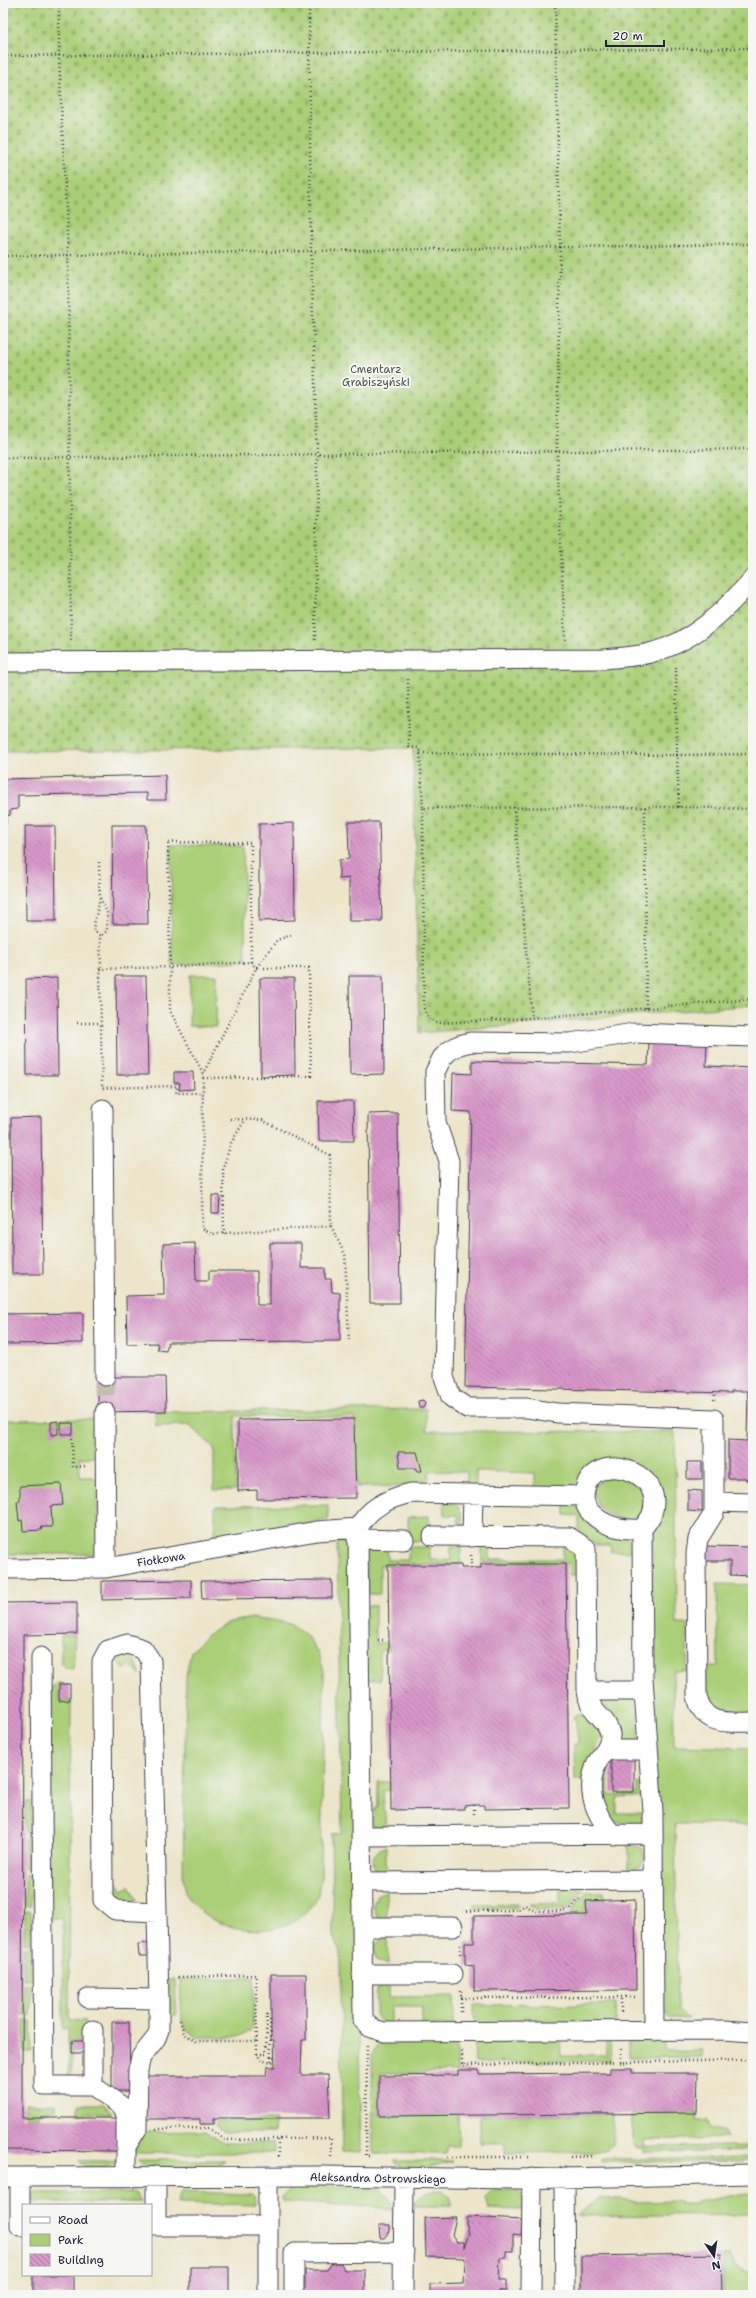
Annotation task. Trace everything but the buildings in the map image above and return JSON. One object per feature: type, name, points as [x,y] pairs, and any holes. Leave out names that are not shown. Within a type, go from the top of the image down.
[{"type":"street","points":[[3,662],[407,658],[604,659],[649,654],[676,645],[713,621],[753,579]]},
{"type":"street","points":[[753,1037],[634,1033],[570,1043],[471,1042],[459,1045],[449,1051],[442,1058],[435,1072],[436,1118],[449,1161],[444,1377],[451,1397],[467,1408],[527,1408],[557,1413],[714,1419],[714,1513],[698,1539],[696,1553],[698,1702],[705,1714],[714,1720],[753,1722]]},
{"type":"street","points":[[103,1109],[105,1376]]},
{"type":"street","points":[[105,1412],[106,1568]]},
{"type":"street","points":[[642,1529],[626,1530],[609,1526],[588,1509],[584,1496],[586,1483],[591,1476],[601,1471],[624,1468],[638,1473],[648,1484],[653,1497],[652,1514],[642,1529],[644,1691],[653,1834],[654,2031]]},
{"type":"street","points":[[584,1496],[411,1493],[394,1497],[364,1517],[358,1533],[363,2020],[371,2028],[384,2032],[746,2030],[753,2032]]},
{"type":"street","points":[[472,1537],[473,1495]]},
{"type":"street","points":[[714,1502],[753,1503]]},
{"type":"street","name":"Fiołkowa","points":[[3,1570],[106,1568],[317,1532],[358,1533],[404,1540]]},
{"type":"street","points":[[433,1536],[569,1537],[586,1548],[587,1691],[590,1703],[605,1720],[610,1734],[606,1750],[598,1761],[593,1774],[590,1790],[602,1823],[613,1835]]},
{"type":"street","points":[[127,2145],[137,2129],[139,2063],[159,2030],[159,1999],[157,1912],[151,1661],[143,1649],[127,1644],[108,1650],[102,1661],[103,1900],[115,1910],[157,1912]]},
{"type":"street","points":[[42,1657],[44,2086],[93,2086],[125,2111],[127,2145],[126,2176]]},
{"type":"street","points":[[587,1691],[644,1691]]},
{"type":"street","points":[[606,1750],[648,1750]]},
{"type":"street","points":[[361,1836],[653,1834]]},
{"type":"street","points":[[361,1882],[653,1880]]},
{"type":"street","points":[[362,1927],[457,1929]]},
{"type":"street","points":[[362,1974],[458,1974]]},
{"type":"street","points":[[88,1998],[159,1999]]},
{"type":"street","points":[[93,2030],[93,2086]]},
{"type":"street","name":"Aleksandra Ostrowskiego","points":[[12,2178],[126,2176],[532,2178],[753,2174]]},
{"type":"street","points":[[156,2176],[154,2226],[268,2226]]},
{"type":"street","points":[[268,2176],[268,2295]]},
{"type":"street","points":[[564,2177],[565,2295]]},
{"type":"street","points":[[12,2178],[20,2226],[22,2226]]},
{"type":"street","points":[[403,2295],[404,2178]]},
{"type":"street","points":[[531,2295],[532,2178]]},
{"type":"street","points":[[294,2295],[294,2254],[404,2252]]},
{"type":"path","points":[[59,3],[59,56],[68,255],[71,458],[71,662]]},
{"type":"path","points":[[309,3],[311,250],[317,454],[315,660]]},
{"type":"path","points":[[555,3],[560,248],[557,452],[566,659]]},
{"type":"path","points":[[3,56],[309,54],[753,48]]},
{"type":"path","points":[[3,256],[753,244]]},
{"type":"path","points":[[3,458],[753,449]]},
{"type":"path","points":[[676,645],[679,807]]},
{"type":"path","points":[[407,658],[409,747],[419,748],[420,753],[423,808],[424,1008],[428,1018],[437,1023],[532,1018],[753,999]]},
{"type":"path","points":[[420,753],[753,754]]},
{"type":"path","points":[[514,807],[532,1018]]},
{"type":"path","points":[[645,807],[646,1008]]},
{"type":"path","points":[[423,808],[679,807],[753,809]]},
{"type":"path","points":[[204,1074],[170,1011],[168,842],[251,843],[251,962],[256,968]]},
{"type":"path","points":[[99,862],[100,898],[93,929],[100,936],[102,1088],[177,1086],[176,1093],[203,1094]]},
{"type":"path","points":[[100,898],[107,912],[107,931],[100,936]]},
{"type":"path","points":[[291,935],[277,940],[256,968],[204,1074],[202,1228],[212,1234],[224,1234],[331,1226]]},
{"type":"path","points":[[101,969],[170,967],[251,962]]},
{"type":"path","points":[[203,1078],[311,1076],[309,968],[256,968]]},
{"type":"path","points":[[77,1023],[101,1023]]},
{"type":"path","points":[[230,1119],[262,1120],[330,1155],[331,1226],[345,1255],[349,1341]]},
{"type":"path","points":[[224,1234],[223,1168],[231,1143],[245,1120]]},
{"type":"path","points":[[72,1438],[73,1467],[105,1466]]},
{"type":"path","points":[[582,1895],[569,1911],[535,1911],[525,1905],[517,1910],[459,1911],[457,1929],[458,1974],[461,1998],[462,2065],[753,2060]]},
{"type":"path","points":[[178,1977],[256,1975],[256,2041],[258,2054],[262,2061],[273,2062],[270,2015],[267,2015],[266,2054],[258,2054]]},
{"type":"path","points":[[461,1998],[636,1997]]},
{"type":"path","points":[[180,2020],[184,2034],[196,2041],[256,2041]]},
{"type":"path","points":[[371,2028],[365,2052],[366,2156],[374,2156]]},
{"type":"path","points":[[137,2129],[209,2128],[225,2140],[331,2138],[331,2156]]},
{"type":"path","points":[[278,2139],[278,2157]]},
{"type":"path","points":[[568,2157],[595,2156]]},
{"type":"path","points":[[445,2157],[539,2158]]},
{"type":"green space","name":"Cmentarz Grabiszyński","points":[[3,3],[753,3],[753,1005],[419,1033],[413,748],[3,751]]},
{"type":"green space","points":[[171,845],[243,846],[246,961],[172,965]]},
{"type":"green space","points":[[190,975],[217,975],[216,1027],[189,1026]]},
{"type":"green space","points":[[426,1409],[427,1431],[675,1432],[677,1624],[687,1624],[687,1670],[673,1671],[674,1746],[753,1748],[753,1825],[675,1824],[678,2009],[688,2019],[670,2018],[661,2006],[651,1679],[651,1613],[656,1483],[586,1473],[572,1486],[567,1488],[535,1488],[535,1473],[476,1471],[476,1488],[467,1488],[467,1472],[429,1471],[428,1486],[357,1487],[355,1417],[235,1416],[236,1490],[214,1490],[214,1448],[190,1425],[156,1426],[155,1412]]},
{"type":"green space","points":[[96,1419],[97,1454],[92,1457],[79,1458],[80,1477],[93,1477],[98,1480],[98,1550],[94,1554],[3,1554],[3,1420]]},
{"type":"green space","points":[[617,1476],[633,1482],[644,1492],[645,1515],[635,1521],[611,1516],[605,1513],[597,1504],[593,1487],[604,1478]]},
{"type":"green space","points":[[444,1501],[458,1506],[461,1513],[463,1528],[459,1530],[458,1515],[445,1515]]},
{"type":"green space","points":[[565,1503],[569,1503],[629,1537],[633,1543],[633,1551],[611,1552],[610,1545],[596,1545],[579,1533],[579,1516],[565,1515]]},
{"type":"green space","points":[[328,1505],[328,1520],[215,1539],[215,1506]]},
{"type":"green space","points":[[429,1516],[429,1541],[409,1541],[408,1517]]},
{"type":"green space","points":[[350,1539],[361,2153],[342,2152],[341,1954],[333,1937],[331,1834],[342,1833],[337,1540]]},
{"type":"green space","points":[[482,1545],[490,1546],[490,1559],[563,1559],[563,1545],[579,1552],[580,1575],[569,1575],[568,1563],[482,1563]]},
{"type":"green space","points":[[387,1546],[388,1560],[408,1560],[408,1547],[430,1547],[430,1560],[451,1560],[451,1547],[461,1547],[461,1564],[380,1565],[380,1594],[368,1594],[365,1548]]},
{"type":"green space","points":[[717,1584],[753,1585],[753,1716],[717,1712],[711,1708],[708,1702],[702,1666],[718,1666]]},
{"type":"green space","points":[[363,1606],[375,1606],[375,1643],[388,1643],[388,1650],[380,1650],[380,1680],[365,1680]]},
{"type":"green space","points":[[254,1618],[269,1619],[281,1622],[300,1630],[308,1637],[314,1646],[324,1671],[321,1878],[317,1897],[315,1902],[303,1915],[288,1924],[270,1929],[252,1930],[233,1927],[216,1921],[201,1911],[189,1899],[183,1878],[186,1676],[191,1652],[207,1635],[229,1622]]},
{"type":"green space","points":[[61,1635],[75,1635],[73,1669],[65,1668],[61,1664]]},
{"type":"green space","points":[[128,1653],[136,1661],[140,1675],[130,1665],[125,1669],[113,1656]]},
{"type":"green space","points":[[59,1682],[59,1701],[71,1701],[69,2020],[86,2021],[86,2041],[71,2041],[71,2078],[68,2078],[68,2029],[63,2029],[63,1919],[49,1919],[49,1689]]},
{"type":"green space","points":[[599,1698],[635,1698],[640,1744],[616,1745],[617,1724],[602,1705]]},
{"type":"green space","points":[[574,1715],[588,1715],[597,1723],[602,1736],[583,1780],[575,1780],[574,1744],[578,1744],[576,1720],[574,1719]]},
{"type":"green space","points":[[608,1759],[608,1795],[637,1794],[637,1783],[643,1786],[641,1797],[617,1798],[617,1813],[643,1813],[644,1816],[641,1823],[632,1826],[623,1825],[616,1822],[605,1809],[600,1792],[600,1780]]},
{"type":"green space","points":[[378,1782],[390,1782],[390,1790],[383,1791],[386,1830],[373,1826],[368,1818],[378,1806]]},
{"type":"green space","points":[[25,1802],[31,1802],[31,1833],[25,1833]]},
{"type":"green space","points":[[25,1839],[32,1839],[32,1869],[25,1869]]},
{"type":"green space","points":[[629,1843],[641,1848],[645,1858],[640,1867],[629,1871]]},
{"type":"green space","points":[[386,1846],[386,1876],[375,1869],[373,1858],[379,1850]]},
{"type":"green space","points":[[25,1875],[32,1875],[31,1906],[25,1906]]},
{"type":"green space","points":[[114,1878],[123,1890],[130,1886],[137,1900],[128,1901],[118,1897],[111,1886]]},
{"type":"green space","points":[[560,1889],[584,1889],[568,1909],[536,1909],[529,1904],[560,1903]]},
{"type":"green space","points":[[386,1891],[387,1921],[377,1916],[373,1906],[377,1895]]},
{"type":"green space","points":[[586,1892],[604,1892],[606,1900],[586,1900],[586,1915],[569,1915]]},
{"type":"green space","points":[[519,1904],[516,1908],[476,1909],[474,1905]]},
{"type":"green space","points":[[25,1911],[31,1911],[31,1943],[24,1943]]},
{"type":"green space","points":[[387,1936],[388,1965],[377,1960],[374,1950],[377,1943]]},
{"type":"green space","points":[[24,1948],[31,1948],[31,1979],[24,1979]]},
{"type":"green space","points":[[254,1978],[253,2026],[249,2031],[238,2037],[197,2037],[186,2029],[182,2022],[180,1979]]},
{"type":"green space","points":[[168,1980],[175,1980],[177,2015],[170,2016]]},
{"type":"green space","points":[[388,1982],[388,1997],[454,1996],[454,2025],[422,2026],[422,2007],[391,2007],[391,2026],[382,2023],[376,2014],[377,1989]]},
{"type":"green space","points":[[24,1984],[31,1984],[31,2016],[24,2015]]},
{"type":"green space","points":[[615,2004],[616,2025],[475,2025],[474,2005]]},
{"type":"green space","points":[[24,2021],[31,2021],[32,2052],[24,2052]]},
{"type":"green space","points":[[664,2036],[664,2050],[701,2050],[701,2057],[628,2058],[628,2037]]},
{"type":"green space","points":[[560,2038],[561,2055],[606,2055],[606,2038],[610,2038],[611,2061],[475,2063],[474,2039]]},
{"type":"green space","points":[[457,2039],[457,2072],[379,2073],[379,2116],[458,2115],[459,2146],[447,2146],[445,2154],[373,2153],[372,2054],[377,2045],[385,2040]]},
{"type":"green space","points":[[25,2104],[56,2104],[56,2109],[39,2113],[39,2117],[25,2117]]},
{"type":"green space","points":[[78,2104],[104,2104],[112,2114],[78,2113]]},
{"type":"green space","points":[[632,2113],[697,2113],[697,2121],[708,2121],[710,2128],[724,2132],[727,2138],[644,2140],[645,2147],[753,2146],[753,2150],[644,2152],[644,2148],[635,2148],[632,2144]]},
{"type":"green space","points":[[613,2114],[613,2145],[606,2152],[505,2153],[505,2143],[480,2143],[480,2115]]},
{"type":"green space","points":[[217,2121],[275,2121],[274,2132],[224,2132],[217,2126]]},
{"type":"green space","points":[[206,2131],[223,2143],[274,2143],[274,2153],[134,2153],[137,2143],[144,2132]]},
{"type":"green space","points":[[753,2157],[753,2159],[743,2161],[601,2162],[601,2159]]},
{"type":"green space","points":[[137,2160],[225,2160],[216,2167],[145,2167]]},
{"type":"green space","points":[[80,2161],[118,2161],[107,2167],[85,2167]]},
{"type":"green space","points":[[394,2161],[453,2161],[423,2169],[401,2169]]},
{"type":"green space","points":[[296,2185],[378,2188],[390,2199],[393,2210],[374,2207],[284,2202],[281,2197]]},
{"type":"green space","points":[[443,2190],[451,2198],[451,2206],[415,2206],[419,2198],[425,2193],[429,2191]]},
{"type":"green space","points":[[493,2190],[514,2190],[525,2196],[527,2210],[488,2209],[485,2198]]},
{"type":"green space","points":[[181,2192],[252,2194],[256,2205],[177,2203]]},
{"type":"green space","points":[[35,2193],[135,2193],[141,2202],[29,2202]]},
{"type":"green space","points":[[747,2193],[753,2194],[753,2214],[575,2216],[601,2198],[637,2202],[680,2201],[680,2204],[696,2204],[696,2202]]},
{"type":"green space","points":[[723,2255],[729,2255],[735,2265],[741,2270],[753,2272],[753,2286],[746,2295],[723,2295]]},
{"type":"tunnel","points":[[105,1376],[105,1412]]}]
